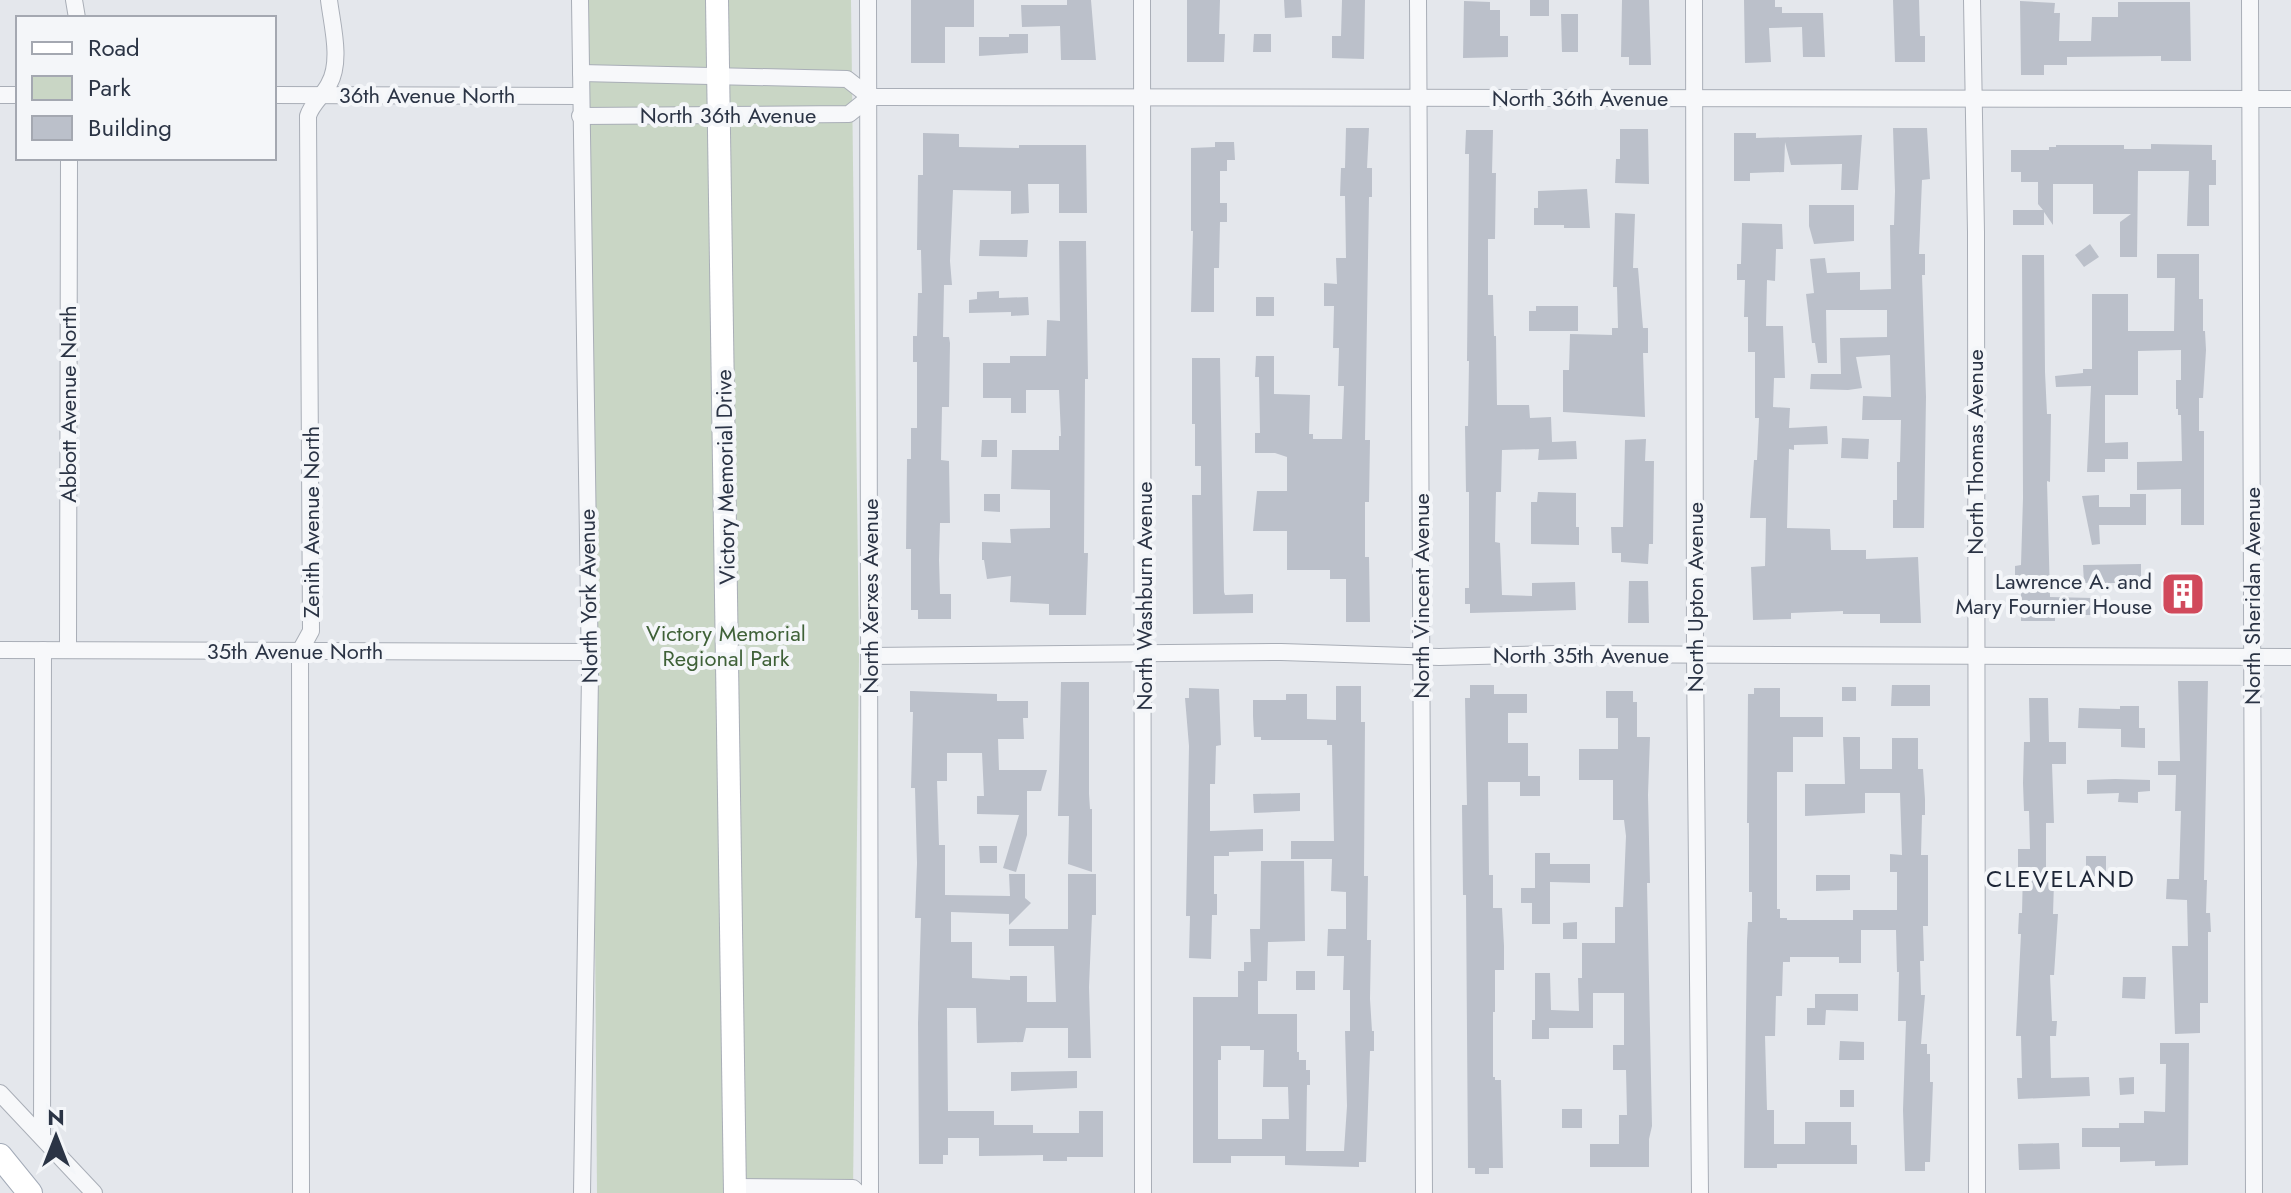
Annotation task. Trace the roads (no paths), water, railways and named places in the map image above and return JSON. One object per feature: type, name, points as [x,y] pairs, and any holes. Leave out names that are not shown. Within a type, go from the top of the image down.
[{"type":"main road","points":[[0,1156],[30,1193]]},
{"type":"street","name":"Zenith Avenue North","points":[[301,1193],[300,651],[311,631],[308,116],[311,105],[328,87],[334,72],[329,0]]},
{"type":"street","name":"North York Avenue","points":[[580,0],[589,652],[582,1193]]},
{"type":"street","name":"Victory Memorial Drive","points":[[717,0],[735,1190]]},
{"type":"street","name":"North Xerxes Avenue","points":[[868,0],[870,1193]]},
{"type":"street","name":"North Washburn Avenue","points":[[1142,0],[1143,1193]]},
{"type":"street","name":"North Vincent Avenue","points":[[1418,0],[1424,1193]]},
{"type":"street","name":"North Upton Avenue","points":[[1694,0],[1700,1193]]},
{"type":"street","name":"North Thomas Avenue","points":[[1972,0],[1976,232],[1977,1193]]},
{"type":"street","name":"North Sheridan Avenue","points":[[2250,0],[2254,1193]]},
{"type":"street","name":"North 36th Avenue","points":[[581,73],[847,79],[870,97],[2291,99]]},
{"type":"street","name":"36th Avenue North","points":[[276,95],[581,96]]},
{"type":"street","name":"North 36th Avenue","points":[[580,116],[849,114],[870,97]]},
{"type":"street","name":"Abbott Avenue North","points":[[68,650],[69,160]]},
{"type":"street","name":"35th Avenue North","points":[[0,650],[589,652]]},
{"type":"street","points":[[42,1137],[43,650]]},
{"type":"street","name":"North 35th Avenue","points":[[870,656],[1281,652],[1421,657],[2291,657]]},
{"type":"street","points":[[0,1093],[94,1193]]},
{"type":"street","points":[[735,1190],[853,1188],[858,1193]]},
{"type":"place","name":"Lawrence A. and Mary Fournier House","points":[[2183,594]]},
{"type":"district","name":"CLEVELAND","points":[[2061,878]]},
{"type":"park label","name":"Victory Memorial Regional Park","points":[[726,646]]}]
